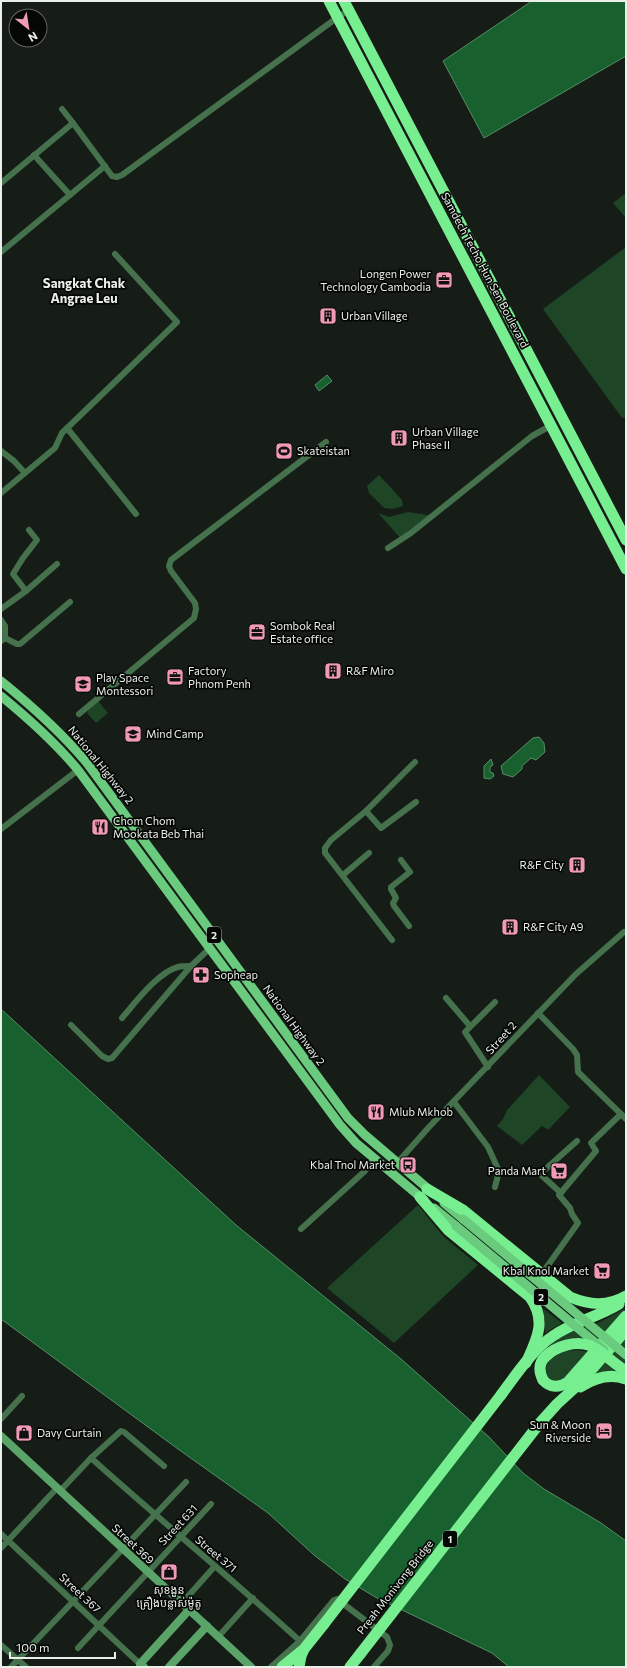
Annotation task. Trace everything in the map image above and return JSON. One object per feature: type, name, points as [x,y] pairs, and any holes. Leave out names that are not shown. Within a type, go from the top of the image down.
[{"type":"highway","name":"Samdech Techo Hun Sen Boulevard","points":[[329,1],[618,552]]},
{"type":"highway","name":"Samdech Techo Hun Sen Boulevard","points":[[347,6],[626,540]]},
{"type":"highway","points":[[618,552],[626,569]]},
{"type":"highway","points":[[618,552],[626,579]]},
{"type":"highway","points":[[424,1193],[463,1210],[541,1275],[570,1297],[581,1302],[591,1304],[610,1303],[626,1296]]},
{"type":"highway","points":[[424,1193],[448,1230],[530,1297],[535,1305],[539,1314],[538,1335],[526,1363]]},
{"type":"highway","points":[[282,1667],[324,1624],[500,1395],[540,1347],[552,1336],[573,1324],[607,1311],[626,1300]]},
{"type":"highway","points":[[626,1316],[568,1382],[562,1386],[549,1385],[543,1380],[540,1368],[542,1360],[559,1347],[573,1345],[589,1346],[615,1365],[626,1371]]},
{"type":"highway","name":"1","points":[[565,1397],[580,1383],[626,1330]]},
{"type":"highway","points":[[565,1397],[588,1382],[598,1378],[617,1377],[626,1379]]},
{"type":"highway","name":"Preah Monivong Bridge","points":[[350,1667],[539,1424],[565,1397]]},
{"type":"highway","points":[[299,1667],[302,1645]]},
{"type":"main road","name":"National Highway 2","points":[[1,681],[41,715],[72,745],[112,796],[348,1118],[398,1162],[424,1193]]},
{"type":"main road","name":"National Highway 2","points":[[1,696],[39,728],[78,770],[340,1125],[356,1143],[424,1193]]},
{"type":"main road","points":[[103,803],[112,796]]},
{"type":"main road","points":[[174,899],[182,893]]},
{"type":"main road","name":"2","points":[[424,1193],[463,1219],[626,1355]]},
{"type":"main road","name":"2","points":[[424,1193],[456,1226],[626,1368]]},
{"type":"street","points":[[62,110],[112,176],[117,177],[122,175],[338,17],[347,6]]},
{"type":"street","points":[[1,183],[73,123]]},
{"type":"street","points":[[34,155],[70,195]]},
{"type":"street","points":[[1,252],[105,166]]},
{"type":"street","points":[[1,494],[55,448],[62,433],[177,322],[114,254]]},
{"type":"street","points":[[388,548],[411,533],[532,436],[552,425]]},
{"type":"street","points":[[67,428],[136,514]]},
{"type":"street","points":[[79,714],[194,618],[196,609],[195,602],[171,571],[169,566],[170,560],[326,442]]},
{"type":"street","points":[[1,451],[14,461],[24,473]]},
{"type":"street","points":[[26,591],[13,574],[37,540],[29,530]]},
{"type":"street","points":[[1,609],[26,591],[57,564]]},
{"type":"street","points":[[1,620],[5,626],[3,640],[20,644],[70,602]]},
{"type":"street","points":[[392,940],[325,853],[325,848],[331,840],[366,811],[415,762]]},
{"type":"street","points":[[1,830],[78,770]]},
{"type":"street","points":[[366,811],[381,828],[416,802]]},
{"type":"street","points":[[343,875],[369,853]]},
{"type":"street","points":[[401,860],[410,872],[391,887],[391,889],[396,898],[393,903],[394,906],[409,926]]},
{"type":"street","name":"Street 2","points":[[398,1162],[576,974],[624,932]]},
{"type":"street","points":[[71,1025],[102,1056],[108,1059],[112,1058],[191,966],[210,948]]},
{"type":"street","points":[[122,1018],[153,984],[164,975],[177,967],[191,966]]},
{"type":"street","points":[[446,998],[470,1026]]},
{"type":"street","points":[[488,1067],[465,1032],[495,1002]]},
{"type":"street","points":[[538,1013],[573,1049],[577,1055],[578,1072],[624,1116],[590,1144],[596,1151],[559,1195],[571,1208],[572,1214],[578,1223],[541,1275]]},
{"type":"street","points":[[454,1102],[488,1147],[499,1171],[495,1187]]},
{"type":"street","points":[[561,1193],[540,1174],[576,1141]]},
{"type":"street","points":[[301,1229],[364,1171],[374,1157]]},
{"type":"street","points":[[1,1418],[22,1396]]},
{"type":"street","points":[[1,1548],[91,1458],[119,1433],[124,1432],[164,1466]]},
{"type":"street","name":"Street 369","points":[[1,1436],[251,1667]]},
{"type":"street","name":"Street 371","points":[[91,1458],[154,1515],[253,1598],[302,1645]]},
{"type":"street","points":[[11,1667],[186,1482]]},
{"type":"street","name":"Street 631","points":[[78,1648],[211,1504]]},
{"type":"street","name":"Street 367","points":[[1,1534],[142,1665]]},
{"type":"street","points":[[182,1603],[215,1566]]},
{"type":"street","points":[[218,1637],[253,1598]]},
{"type":"street","points":[[271,1667],[302,1645],[334,1600],[337,1600],[387,1637],[390,1645],[388,1651],[374,1667]]},
{"type":"street","points":[[142,1665],[189,1610]]},
{"type":"street","points":[[169,1667],[207,1626]]},
{"type":"street","points":[[1,1645],[26,1667]]},
{"type":"shaded area","points":[[532,1],[626,1],[626,56],[484,138],[443,61]]},
{"type":"shaded area","points":[[626,193],[626,218],[613,203]]},
{"type":"shaded area","points":[[626,247],[626,417],[622,418],[543,309]]},
{"type":"shaded area","points":[[327,375],[332,381],[319,391],[315,385]]},
{"type":"shaded area","points":[[379,475],[402,500],[403,506],[392,509],[384,508],[369,493],[367,486]]},
{"type":"shaded area","points":[[408,512],[434,516],[403,541],[378,513],[389,517]]},
{"type":"shaded area","points":[[98,701],[108,713],[96,723],[87,713],[91,706]]},
{"type":"shaded area","points":[[539,737],[544,743],[545,752],[536,760],[531,758],[513,777],[503,774],[501,766],[533,738]]},
{"type":"shaded area","points":[[491,759],[493,765],[490,767],[490,772],[493,773],[494,776],[490,779],[484,778],[484,766]]},
{"type":"shaded area","points":[[1,1009],[236,1225],[401,1359],[489,1437],[523,1473],[544,1489],[601,1523],[626,1541],[626,1667],[509,1667],[492,1653],[377,1598],[345,1579],[314,1555],[268,1513],[1,1319]]},
{"type":"shaded area","points":[[539,1075],[570,1107],[548,1130],[542,1126],[522,1145],[497,1126],[503,1119],[507,1110]]},
{"type":"shaded area","points":[[418,1205],[443,1236],[478,1265],[394,1343],[327,1288]]},
{"type":"shaded area","points":[[541,1307],[562,1323],[545,1333],[545,1320]]},
{"type":"shaded area","points":[[626,1308],[596,1344],[558,1344],[540,1352],[563,1335],[598,1323]]},
{"type":"shaded area","points":[[626,1336],[626,1364],[624,1374],[610,1371],[594,1373]]},
{"type":"shaded area","points":[[578,1350],[589,1352],[573,1370],[560,1381],[554,1382],[549,1379],[545,1370],[549,1360],[563,1351]]},
{"type":"place","name":"Longen Power Technology Cambodia","points":[[444,280]]},
{"type":"place","name":"Urban Village","points":[[328,316]]},
{"type":"place","name":"Urban Village Phase II","points":[[399,438]]},
{"type":"place","name":"Skateistan","points":[[284,451]]},
{"type":"place","name":"Sombok Real Estate office","points":[[257,632]]},
{"type":"place","name":"R&F Miro","points":[[333,671]]},
{"type":"place","name":"Factory Phnom Penh","points":[[175,677]]},
{"type":"place","name":"Play Space Montessori","points":[[83,684]]},
{"type":"place","name":"Mind Camp","points":[[133,734]]},
{"type":"place","name":"Chom Chom Mookata Beb Thai","points":[[100,827]]},
{"type":"place","name":"R&F City","points":[[577,865]]},
{"type":"place","name":"R&F City A9","points":[[510,927]]},
{"type":"place","name":"Sopheap","points":[[201,975]]},
{"type":"place","name":"Mlub Mkhob","points":[[376,1112]]},
{"type":"place","name":"Kbal Tnol Market","points":[[408,1165]]},
{"type":"place","name":"Panda Mart","points":[[559,1171]]},
{"type":"place","name":"Kbal Knol Market","points":[[602,1271]]},
{"type":"place","name":"Sun & Moon Riverside","points":[[604,1431]]},
{"type":"place","name":"Davy Curtain","points":[[24,1433]]},
{"type":"place","name":"សុខងួន គ្រឿងបន្លាស់ម៉ូតូ","points":[[169,1572]]},
{"type":"district","name":"Sangkat Chak Angrae Leu","points":[[84,290]]}]
